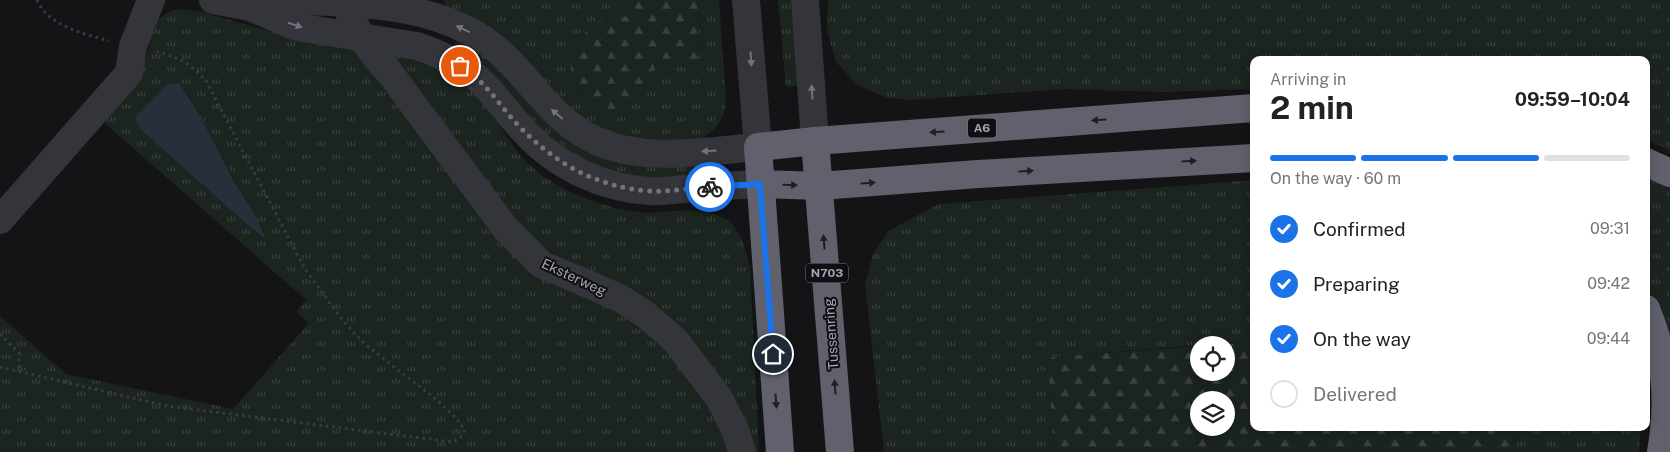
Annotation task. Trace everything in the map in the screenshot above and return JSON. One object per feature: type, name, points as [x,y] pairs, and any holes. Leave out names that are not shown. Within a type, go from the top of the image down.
[{"type":"highway","name":"A6","points":[[815,141],[1250,108]]},
{"type":"highway","points":[[780,452],[758,147],[815,141]]},
{"type":"highway","name":"Tussenring","points":[[815,141],[840,452]]},
{"type":"highway","points":[[760,184],[820,186],[978,174],[1250,158]]},
{"type":"highway","points":[[1650,164],[1670,173]]},
{"type":"highway","points":[[1650,318],[1657,334],[1665,370],[1666,404],[1661,452]]},
{"type":"street","points":[[0,220],[130,73],[133,46],[151,0]]},
{"type":"street","points":[[213,0],[250,7],[297,27],[418,46],[436,52],[469,71],[485,86],[527,135],[546,152],[575,171],[602,182],[625,188],[650,191],[760,184]]},
{"type":"street","points":[[250,7],[291,0],[430,7],[487,42],[505,57],[549,106],[570,125],[596,141],[621,149],[648,154],[758,147],[746,0]]},
{"type":"street","points":[[805,0],[815,141]]},
{"type":"street","name":"Eksterweg","points":[[351,2],[368,38],[388,72],[506,229],[541,264],[620,298],[646,315],[675,340],[719,398],[735,430],[742,452]]},
{"type":"street","points":[[418,46],[430,7]]},
{"type":"path","points":[[0,367],[167,406],[253,418],[453,442],[462,436],[465,430],[457,419],[437,400],[366,345],[338,314],[305,269],[206,81],[194,68],[175,56],[89,36],[66,27],[50,17],[37,0]]},
{"type":"path","points":[[0,334],[19,353],[19,371]]},
{"type":"green space","points":[[444,0],[627,0],[627,16],[592,22],[572,82],[588,105],[615,120],[656,67],[698,63],[700,0],[719,0],[726,99],[725,111],[714,130],[693,142],[671,144],[598,132],[446,9]]},
{"type":"green space","points":[[627,0],[700,0],[698,63],[656,67],[615,121],[589,106],[572,82],[570,58],[592,22],[627,16]]},
{"type":"green space","points":[[778,0],[792,0],[798,86],[786,87]]},
{"type":"green space","points":[[828,0],[1670,0],[1670,151],[1650,142],[1650,56],[1250,56],[1250,89],[1163,92],[1064,89],[911,100],[887,98],[857,85],[836,62],[827,30]]},
{"type":"green space","points":[[182,9],[202,12],[286,36],[359,47],[485,217],[605,303],[648,331],[686,368],[713,408],[731,452],[0,452],[0,316],[66,374],[233,409],[309,323],[296,312],[306,300],[100,119],[141,71],[157,23],[162,16],[170,11]],"holes":[[[179,83],[189,96],[235,182],[263,229],[265,238],[251,228],[140,129]]]},
{"type":"green space","points":[[459,35],[491,55],[549,122],[696,160],[699,181],[657,183],[584,167],[451,52]]},
{"type":"green space","points":[[390,52],[436,60],[485,99],[506,136],[522,158],[544,177],[570,192],[619,209],[647,213],[686,210],[710,212],[730,221],[742,238],[750,267],[759,452],[753,452],[613,282],[543,248],[502,205]]},
{"type":"green space","points":[[1650,174],[1670,184],[1670,347],[1659,308],[1650,293]]},
{"type":"green space","points":[[1250,180],[1250,342],[1235,343],[1235,336],[1190,336],[1190,346],[1053,357],[1048,360],[1054,452],[884,452],[865,284],[873,254],[888,231],[939,204]]},
{"type":"green space","points":[[1250,342],[1250,431],[1512,431],[1515,452],[1054,452],[1048,360],[1053,357],[1190,347],[1190,381],[1235,381],[1235,344]]},
{"type":"green space","points":[[1512,431],[1641,431],[1639,452],[1515,452]]},
{"type":"shaded area","points":[[179,83],[201,118],[234,181],[256,216],[266,239],[251,228],[140,129],[136,122],[136,116],[168,84]]},
{"type":"way so far","points":[[460,66],[469,71],[485,86],[527,135],[546,152],[575,171],[602,182],[625,188],[650,191],[710,187]]},
{"type":"route","points":[[710,187],[760,184],[773,354]]}]
